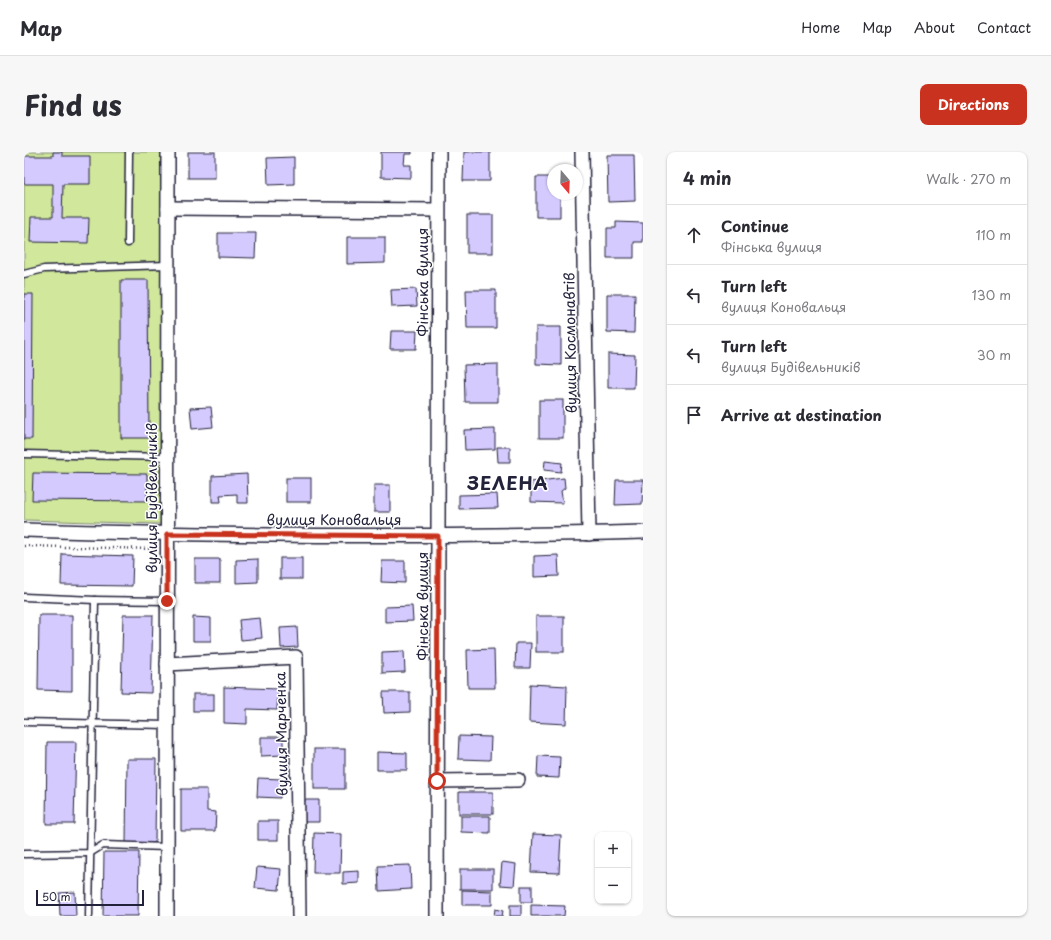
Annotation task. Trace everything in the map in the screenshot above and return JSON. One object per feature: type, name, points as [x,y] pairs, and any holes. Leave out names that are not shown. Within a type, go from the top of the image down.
[{"type":"street","name":"вулиця Будівельників","points":[[167,916],[168,152]]},
{"type":"street","name":"Фінська вулиця","points":[[436,916],[439,152]]},
{"type":"street","name":"вулиця Космонавтів","points":[[582,152],[589,534]]},
{"type":"street","points":[[168,208],[438,210]]},
{"type":"street","name":"вулиця Коновальця","points":[[24,530],[167,534],[438,536],[643,532]]},
{"type":"street","name":"вулиця Марченка","points":[[167,664],[296,657],[299,916]]},
{"type":"street","points":[[437,781],[518,780]]},
{"type":"lane","points":[[128,243],[129,152]]},
{"type":"lane","points":[[24,274],[44,269],[168,265]]},
{"type":"lane","points":[[24,454],[168,457]]},
{"type":"lane","points":[[24,597],[167,601]]},
{"type":"lane","points":[[89,916],[95,600]]},
{"type":"lane","points":[[24,722],[167,725]]},
{"type":"lane","points":[[24,854],[90,854],[103,845],[167,847]]},
{"type":"path","points":[[24,546],[167,549]]},
{"type":"green space","points":[[24,152],[161,152],[161,524],[24,520]]},
{"type":"building","points":[[53,152],[62,152],[62,156],[90,156],[90,184],[63,184],[62,218],[89,218],[88,243],[30,242],[31,217],[53,217],[53,184],[24,184],[24,156],[53,156]]},
{"type":"building","points":[[188,152],[215,152],[215,178],[188,178]]},
{"type":"building","points":[[381,152],[412,152],[412,154],[405,154],[404,165],[411,165],[411,178],[381,177]]},
{"type":"building","points":[[464,152],[490,152],[490,181],[463,181]]},
{"type":"building","points":[[607,155],[634,155],[635,201],[608,202]]},
{"type":"building","points":[[294,157],[294,184],[268,185],[267,158]]},
{"type":"building","points":[[536,177],[547,177],[547,200],[560,200],[560,217],[536,217]]},
{"type":"building","points":[[467,215],[493,215],[493,253],[467,253]]},
{"type":"building","points":[[616,222],[643,223],[643,242],[634,242],[634,258],[607,258],[607,228],[616,228]]},
{"type":"building","points":[[218,233],[256,233],[255,258],[218,257]]},
{"type":"building","points":[[347,237],[385,237],[385,263],[347,264]]},
{"type":"building","points":[[121,280],[148,280],[149,438],[121,438]]},
{"type":"building","points":[[416,289],[417,306],[392,307],[391,290]]},
{"type":"building","points":[[466,290],[496,290],[496,328],[467,328]]},
{"type":"building","points":[[24,294],[33,294],[32,439],[24,439]]},
{"type":"building","points":[[607,294],[635,294],[634,333],[607,332]]},
{"type":"building","points":[[536,327],[561,327],[561,365],[536,364]]},
{"type":"building","points":[[391,331],[417,331],[416,349],[390,349]]},
{"type":"building","points":[[608,354],[635,355],[634,388],[608,388]]},
{"type":"building","points":[[498,364],[498,402],[465,402],[464,365]]},
{"type":"building","points":[[539,400],[563,400],[563,438],[539,438]]},
{"type":"building","points":[[211,407],[213,427],[192,429],[190,408]]},
{"type":"building","points":[[495,429],[495,449],[465,450],[464,430]]},
{"type":"building","points":[[497,447],[510,447],[510,462],[498,462]]},
{"type":"building","points":[[545,461],[562,463],[561,472],[544,470]]},
{"type":"building","points":[[33,473],[147,474],[147,501],[32,500]]},
{"type":"building","points":[[247,474],[248,503],[237,503],[237,494],[220,495],[221,502],[212,502],[212,476]]},
{"type":"building","points":[[286,478],[311,478],[311,502],[286,502]]},
{"type":"building","points":[[564,478],[565,488],[561,491],[563,503],[531,502],[531,482]]},
{"type":"building","points":[[616,480],[643,480],[642,504],[615,505]]},
{"type":"building","points":[[374,485],[390,485],[390,512],[374,512]]},
{"type":"building","points":[[497,494],[498,508],[459,509],[459,495]]},
{"type":"building","points":[[62,554],[133,556],[132,586],[61,585]]},
{"type":"building","points":[[558,555],[559,576],[534,577],[534,556]]},
{"type":"building","points":[[280,558],[302,558],[302,579],[280,579]]},
{"type":"building","points":[[195,559],[220,559],[220,583],[195,583]]},
{"type":"building","points":[[258,559],[258,582],[236,583],[236,560]]},
{"type":"building","points":[[382,561],[405,561],[405,583],[381,582]]},
{"type":"building","points":[[412,606],[413,621],[385,622],[385,607]]},
{"type":"building","points":[[39,615],[72,615],[72,691],[38,690]]},
{"type":"building","points":[[123,615],[153,615],[151,693],[121,692]]},
{"type":"building","points":[[536,616],[564,616],[564,652],[536,652]]},
{"type":"building","points":[[193,617],[211,618],[211,641],[193,641]]},
{"type":"building","points":[[260,618],[262,638],[241,640],[239,620]]},
{"type":"building","points":[[297,627],[298,647],[281,648],[280,628]]},
{"type":"building","points":[[516,643],[531,643],[530,668],[515,668]]},
{"type":"building","points":[[494,649],[495,688],[468,688],[467,650]]},
{"type":"building","points":[[404,651],[405,672],[382,673],[382,652]]},
{"type":"building","points":[[530,684],[567,686],[566,724],[529,722]]},
{"type":"building","points":[[224,687],[278,689],[277,710],[247,709],[247,724],[224,723]]},
{"type":"building","points":[[383,692],[410,692],[410,712],[384,713]]},
{"type":"building","points":[[193,694],[214,694],[214,711],[193,711]]},
{"type":"building","points":[[459,736],[491,737],[490,760],[458,759]]},
{"type":"building","points":[[261,737],[283,737],[283,755],[261,756]]},
{"type":"building","points":[[47,742],[76,742],[74,824],[46,824]]},
{"type":"building","points":[[314,749],[345,749],[345,789],[314,789]]},
{"type":"building","points":[[377,752],[407,753],[407,770],[377,770]]},
{"type":"building","points":[[538,756],[560,757],[559,778],[537,777]]},
{"type":"building","points":[[127,759],[156,759],[155,843],[126,843]]},
{"type":"building","points":[[258,778],[281,779],[280,798],[257,797]]},
{"type":"building","points":[[181,789],[207,789],[207,811],[216,812],[215,831],[181,831]]},
{"type":"building","points":[[459,792],[493,792],[493,814],[459,814]]},
{"type":"building","points":[[302,800],[319,800],[319,822],[301,822]]},
{"type":"building","points":[[461,816],[490,816],[490,833],[461,832]]},
{"type":"building","points":[[258,821],[278,821],[278,840],[258,840]]},
{"type":"building","points":[[314,833],[341,834],[340,873],[313,873]]},
{"type":"building","points":[[533,834],[561,835],[559,873],[531,872]]},
{"type":"building","points":[[104,852],[139,852],[138,916],[103,916]]},
{"type":"building","points":[[502,862],[516,864],[514,886],[500,885]]},
{"type":"building","points":[[410,865],[411,889],[379,891],[378,866]]},
{"type":"building","points":[[257,867],[281,869],[279,890],[255,888]]},
{"type":"building","points":[[460,869],[493,869],[493,889],[460,889]]},
{"type":"building","points":[[359,871],[359,883],[343,884],[343,872]]},
{"type":"building","points":[[521,886],[532,886],[532,902],[521,902]]},
{"type":"building","points":[[462,890],[492,891],[492,905],[462,905]]},
{"type":"building","points":[[75,892],[76,916],[60,916],[59,893]]},
{"type":"building","points":[[510,905],[521,905],[521,916],[510,916]]},
{"type":"building","points":[[531,905],[565,906],[564,916],[531,916]]},
{"type":"building","points":[[495,909],[503,911],[502,916],[494,916]]},
{"type":"district","name":"ЗЕЛЕНА","points":[[508,482]]},
{"type":"route","points":[[167,601],[167,534],[438,536],[437,781]]}]
